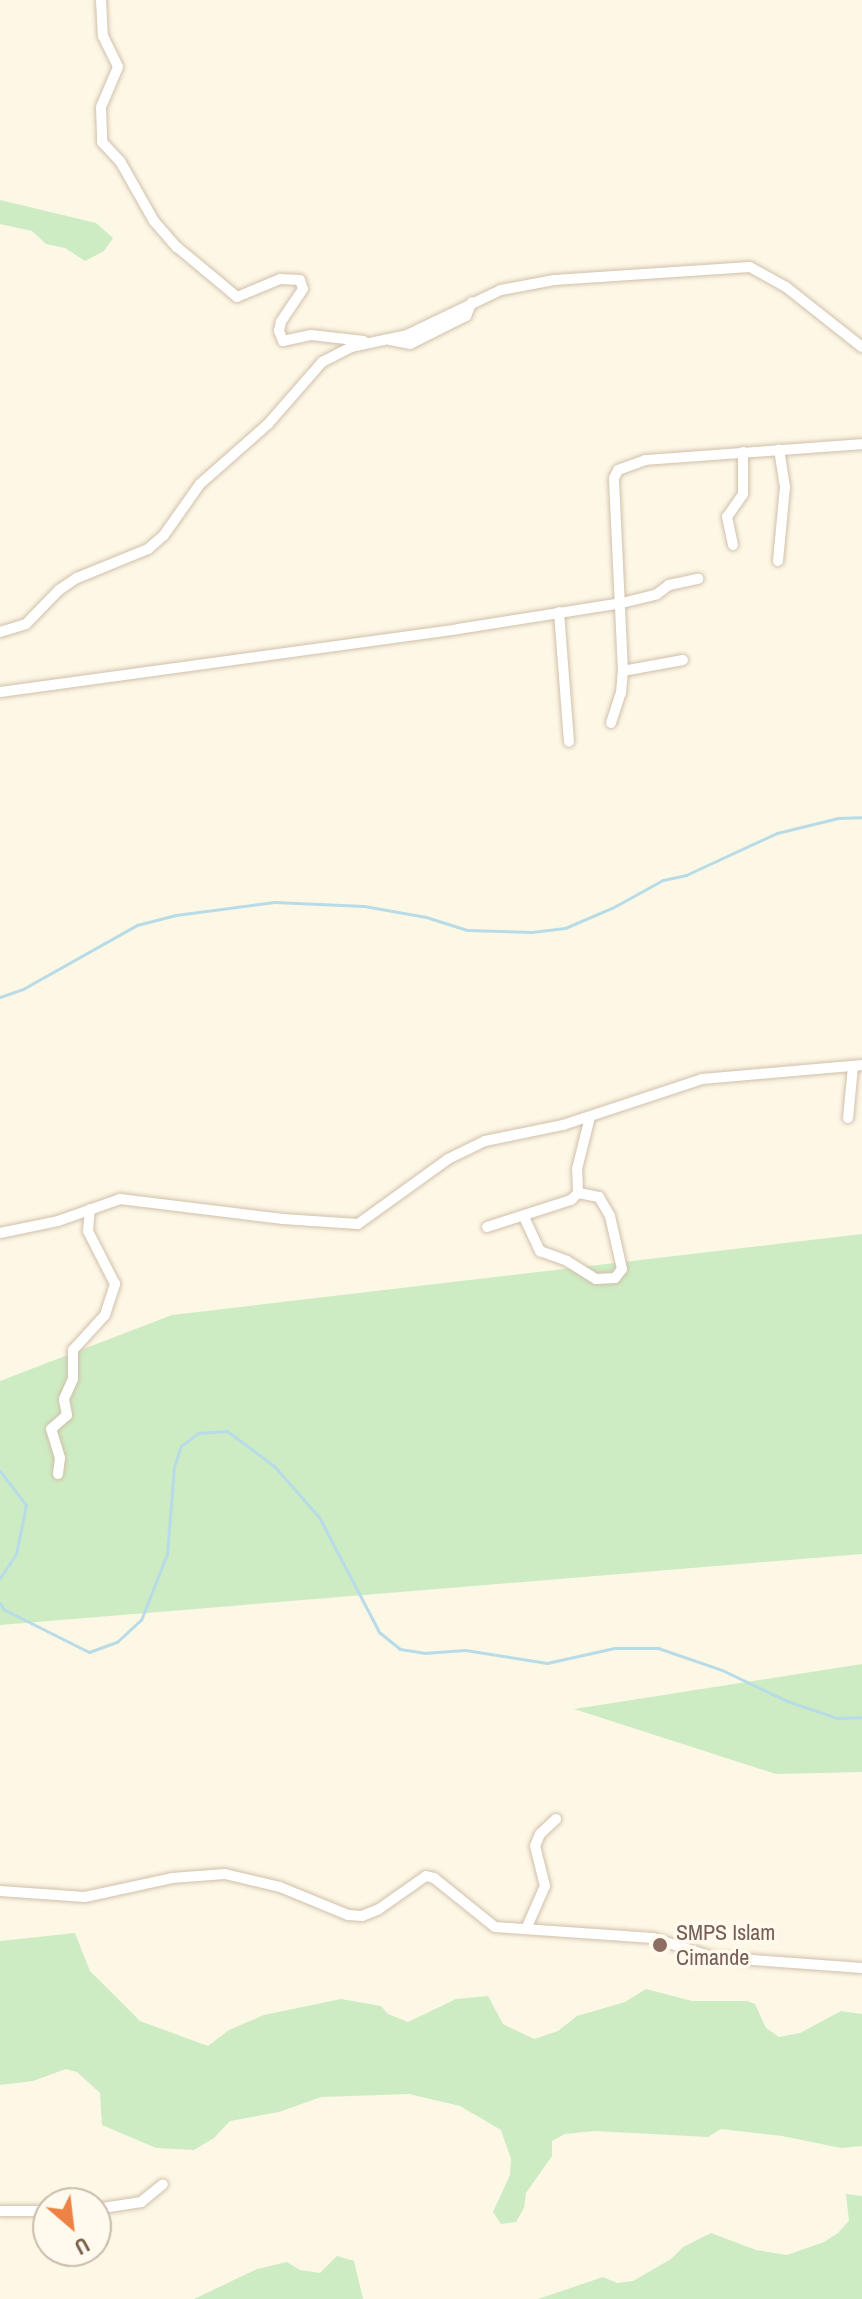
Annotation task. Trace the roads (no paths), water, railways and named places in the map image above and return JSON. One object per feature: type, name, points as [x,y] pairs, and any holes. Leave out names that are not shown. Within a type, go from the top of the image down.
[{"type":"street","points":[[101,0],[103,36],[113,50],[118,67],[101,107],[102,142],[120,161],[154,221],[185,253],[237,297],[280,279],[300,280],[303,289],[281,322],[279,331],[283,341],[311,335],[374,343]]},
{"type":"street","points":[[0,632],[26,624],[59,590],[77,578],[148,549],[164,535],[200,484],[268,424],[322,362],[351,347],[390,340],[501,290],[554,280],[750,267],[786,287],[862,347]]},
{"type":"street","points":[[611,723],[621,693],[623,671],[614,478],[618,470],[645,460],[862,444]]},
{"type":"street","points":[[778,561],[785,487],[779,449]]},
{"type":"street","points":[[733,545],[727,517],[743,494],[743,452]]},
{"type":"street","points":[[0,692],[230,663],[622,603],[657,594],[669,585],[698,579]]},
{"type":"street","points":[[559,612],[569,742]]},
{"type":"street","points":[[623,671],[683,660]]},
{"type":"street","points":[[0,1233],[58,1221],[120,1199],[270,1218],[358,1224],[464,1149],[503,1136],[590,1117],[716,1076],[858,1066],[848,1118]]},
{"type":"street","points":[[487,1227],[571,1200],[578,1193],[577,1169],[590,1117]]},
{"type":"street","points":[[524,1217],[540,1251],[567,1261],[596,1279],[615,1278],[622,1269],[610,1216],[599,1197],[578,1193]]},
{"type":"street","points":[[58,1474],[60,1458],[51,1429],[67,1415],[64,1399],[73,1379],[73,1350],[105,1315],[115,1284],[88,1231],[90,1209]]},
{"type":"street","points":[[526,1929],[545,1886],[535,1846],[540,1834],[556,1819]]},
{"type":"street","points":[[0,1891],[85,1897],[172,1878],[225,1874],[280,1887],[348,1915],[362,1916],[379,1909],[426,1876],[454,1892],[486,1923],[504,1929],[653,1938],[712,1957],[862,1968]]},
{"type":"street","points":[[112,2207],[141,2202],[163,2184]]},
{"type":"street","points":[[0,2211],[32,2211]]},
{"type":"waterway","points":[[0,997],[23,989],[137,925],[176,915],[274,902],[364,906],[426,917],[467,930],[532,932],[565,928],[612,908],[663,880],[686,875],[777,833],[838,818],[862,817]]},
{"type":"waterway","points":[[0,1603],[3,1609],[89,1652],[117,1642],[141,1620],[167,1554],[174,1467],[181,1446],[198,1433],[227,1431],[274,1466],[319,1517],[379,1632],[400,1649],[424,1653],[465,1650],[547,1663],[614,1648],[658,1648],[722,1670],[787,1701],[837,1718],[862,1717]]},
{"type":"waterway","points":[[0,1471],[26,1505],[16,1554],[0,1578]]},
{"type":"place","name":"SMPS Islam Cimande","points":[[660,1945]]}]
